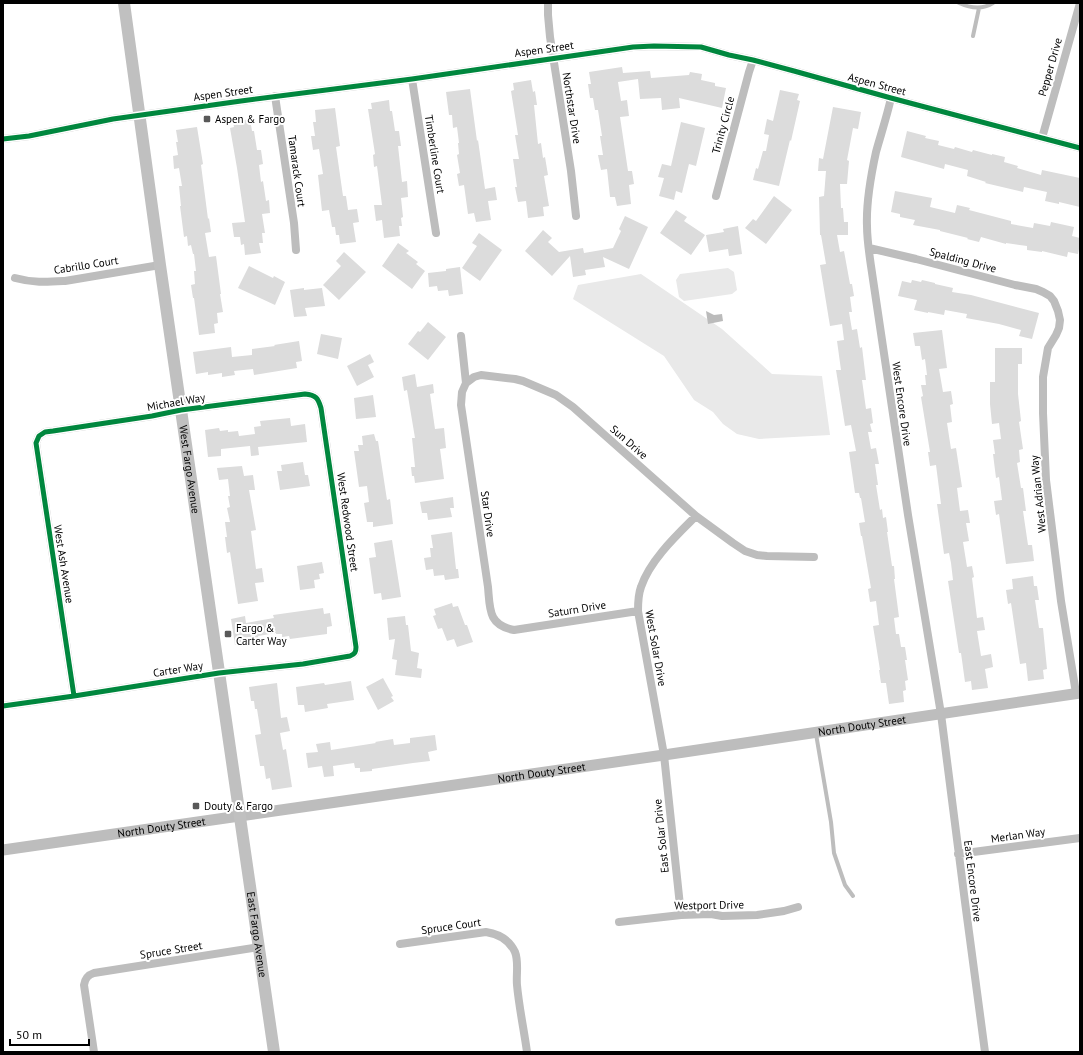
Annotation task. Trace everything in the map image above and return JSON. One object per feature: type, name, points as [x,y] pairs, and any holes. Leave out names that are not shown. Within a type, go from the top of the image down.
[{"type":"main road","name":"West Fargo Avenue","points":[[124,3],[160,265],[240,816]]},
{"type":"main road","name":"East Fargo Avenue","points":[[240,816],[274,1052]]},
{"type":"street","name":"Northstar Drive","points":[[548,3],[548,22],[571,170],[576,216]]},
{"type":"street","name":"Pepper Drive","points":[[1042,138],[1079,7]]},
{"type":"street","name":"Aspen Street","points":[[3,139],[29,136],[113,119],[275,96],[633,47],[674,46],[701,47],[729,56],[753,60],[1080,148]]},
{"type":"street","name":"Trinity Circle","points":[[716,196],[753,60]]},
{"type":"street","name":"Timberline Court","points":[[412,78],[436,233]]},
{"type":"street","name":"Tamarack Court","points":[[275,96],[294,223],[296,250]]},
{"type":"street","name":"West Encore Drive","points":[[891,98],[876,152],[871,180],[867,227],[871,266],[908,515],[941,714]]},
{"type":"street","name":"Spalding Drive","points":[[869,248],[1036,289],[1050,296]]},
{"type":"street","name":"Cabrillo Court","points":[[15,278],[36,282],[65,281],[160,265]]},
{"type":"street","name":"West Adrian Way","points":[[1050,296],[1054,301],[1060,320],[1056,335],[1048,348],[1043,378],[1046,480],[1061,601],[1078,693]]},
{"type":"street","points":[[462,336],[466,383]]},
{"type":"street","name":"Sun Drive","points":[[466,383],[474,377],[481,375],[515,379],[556,395],[572,407],[696,516],[745,551],[757,555],[814,558]]},
{"type":"street","name":"Star Drive","points":[[466,383],[462,392],[461,405],[491,613],[495,621],[502,627],[514,630],[520,629]]},
{"type":"street","name":"Michael Way","points":[[39,436],[45,432],[182,410],[305,394],[316,397]]},
{"type":"street","name":"West Redwood Street","points":[[316,397],[321,408],[356,652]]},
{"type":"street","name":"West Ash Avenue","points":[[39,436],[36,443],[74,696]]},
{"type":"street","name":"West Solar Drive","points":[[664,755],[638,611],[639,594],[641,586],[649,570],[670,542],[696,516]]},
{"type":"street","name":"Saturn Drive","points":[[520,629],[638,611]]},
{"type":"street","name":"Carter Way","points":[[3,706],[220,672],[303,664],[350,656],[356,652]]},
{"type":"street","name":"North Douty Street","points":[[3,850],[664,755],[1078,693]]},
{"type":"street","name":"East Encore Drive","points":[[941,714],[958,854],[985,1052]]},
{"type":"street","name":"East Solar Drive","points":[[664,755],[681,915]]},
{"type":"street","name":"Merlan Way","points":[[958,854],[1080,838]]},
{"type":"street","name":"Westport Drive","points":[[619,922],[681,915],[757,915],[798,907]]},
{"type":"street","name":"Spruce Court","points":[[400,944],[486,932],[495,933],[504,938],[511,944],[516,953],[517,985],[527,1052]]},
{"type":"street","name":"Spruce Street","points":[[94,1052],[84,985],[87,976],[94,972],[260,947]]},
{"type":"lane","points":[[958,3],[965,6],[979,8],[994,3]]},
{"type":"lane","points":[[973,36],[979,8]]},
{"type":"lane","points":[[816,732],[831,822],[834,853],[845,886],[853,896]]},
{"type":"shaded area","points":[[728,268],[734,272],[737,290],[732,294],[684,301],[679,297],[676,280],[680,274]]},
{"type":"shaded area","points":[[641,274],[722,329],[772,374],[822,376],[830,435],[759,439],[737,434],[723,424],[713,412],[694,400],[664,356],[573,299],[578,285]]},
{"type":"shaded area","points":[[706,311],[714,315],[722,314],[723,321],[708,324]]},
{"type":"building","points":[[622,67],[623,73],[650,71],[651,78],[689,75],[690,72],[702,74],[701,80],[715,83],[715,86],[726,88],[722,108],[679,98],[680,108],[662,110],[661,98],[640,99],[638,79],[618,82],[621,101],[627,100],[629,116],[620,117],[628,171],[632,171],[634,184],[629,185],[631,204],[617,206],[615,197],[610,197],[607,169],[601,170],[598,155],[603,155],[600,136],[602,136],[598,110],[595,110],[593,98],[590,98],[588,84],[591,84],[589,72]]},
{"type":"building","points":[[531,80],[533,92],[535,91],[537,105],[534,105],[538,144],[541,143],[543,158],[545,157],[548,175],[544,176],[549,206],[543,207],[544,216],[528,218],[526,201],[518,202],[515,187],[517,187],[513,159],[519,159],[515,135],[518,135],[511,91],[514,90],[513,83]]},
{"type":"building","points":[[470,89],[485,189],[495,187],[497,200],[488,201],[491,220],[476,222],[474,213],[468,214],[464,185],[459,186],[457,174],[460,173],[457,155],[459,154],[459,143],[457,127],[453,128],[452,115],[449,115],[446,92]]},
{"type":"building","points":[[780,90],[799,94],[797,100],[800,101],[779,186],[753,180],[763,151],[766,151],[769,135],[764,134],[767,119],[773,121]]},
{"type":"building","points":[[389,100],[395,131],[399,131],[401,146],[398,146],[402,182],[407,181],[408,197],[401,198],[403,217],[401,218],[402,226],[399,226],[400,236],[384,238],[382,220],[376,221],[374,205],[382,205],[377,166],[374,167],[373,155],[375,154],[368,109],[372,109],[371,103]]},
{"type":"building","points":[[833,107],[861,112],[858,129],[853,128],[847,160],[849,161],[847,184],[840,184],[841,208],[843,208],[844,222],[848,222],[848,235],[837,235],[840,252],[844,251],[850,284],[852,284],[854,296],[850,297],[852,312],[849,312],[852,330],[857,329],[860,348],[862,347],[866,380],[862,380],[866,409],[871,408],[873,423],[870,424],[872,432],[868,432],[871,449],[876,448],[879,464],[875,464],[878,485],[876,485],[880,510],[882,509],[883,518],[886,517],[892,566],[894,566],[894,579],[899,617],[894,618],[896,634],[899,634],[901,647],[905,647],[907,660],[905,660],[908,680],[905,681],[906,690],[903,691],[904,702],[889,704],[886,683],[881,683],[873,626],[879,625],[876,601],[870,602],[868,589],[871,588],[859,523],[865,522],[861,498],[859,493],[855,493],[849,452],[856,451],[851,425],[845,426],[836,370],[841,370],[837,341],[844,340],[842,324],[830,326],[820,265],[826,264],[820,235],[819,197],[824,196],[826,171],[818,171],[819,158],[823,159]]},
{"type":"building","points":[[335,108],[340,146],[336,147],[343,196],[346,196],[348,210],[357,209],[359,222],[353,223],[356,242],[340,244],[339,235],[336,235],[335,227],[332,227],[329,210],[322,211],[318,175],[323,174],[319,149],[313,150],[311,136],[315,136],[313,122],[316,122],[315,110]]},
{"type":"building","points":[[250,119],[252,131],[254,131],[257,150],[261,150],[263,164],[259,165],[261,182],[263,181],[266,201],[269,200],[270,213],[262,214],[265,233],[262,233],[263,243],[259,243],[261,253],[245,255],[244,244],[241,245],[240,237],[234,237],[232,223],[245,222],[230,128],[234,127],[233,122]]},
{"type":"building","points":[[681,122],[705,128],[696,166],[689,164],[682,193],[676,191],[674,200],[659,196],[664,178],[658,177],[662,164],[671,166]]},
{"type":"building","points":[[197,127],[203,164],[201,165],[208,219],[209,218],[211,232],[205,233],[209,257],[216,256],[223,312],[217,313],[218,323],[214,324],[215,333],[199,335],[191,285],[195,284],[194,271],[196,271],[194,254],[191,245],[188,246],[187,236],[184,237],[179,186],[182,186],[179,168],[174,169],[173,156],[178,155],[176,130]]},
{"type":"building","points":[[907,131],[926,136],[925,138],[939,141],[938,145],[954,149],[955,147],[972,152],[973,150],[1005,157],[1004,162],[1018,166],[1017,168],[1041,175],[1042,170],[1080,178],[1080,207],[1059,202],[1059,204],[1045,201],[1047,192],[1024,187],[1023,192],[985,183],[986,182],[967,176],[968,170],[945,164],[944,169],[901,157]]},
{"type":"building","points":[[895,191],[932,198],[930,207],[955,213],[957,205],[970,208],[969,210],[1011,221],[1011,224],[1033,228],[1034,223],[1050,226],[1051,222],[1074,227],[1072,236],[1080,238],[1078,254],[1068,252],[1067,257],[1042,251],[1027,250],[1027,246],[1006,244],[981,237],[979,242],[940,230],[913,225],[915,220],[900,217],[900,214],[891,212]]},
{"type":"building","points":[[774,196],[792,210],[766,244],[745,228],[753,219],[756,221]]},
{"type":"building","points":[[676,210],[687,217],[684,221],[705,235],[691,255],[660,233]]},
{"type":"building","points":[[625,216],[648,227],[629,269],[603,257],[605,267],[585,270],[586,275],[573,277],[570,256],[552,276],[525,251],[543,230],[552,238],[548,242],[559,252],[583,248],[584,253],[613,248],[621,231],[619,229]]},
{"type":"building","points":[[738,226],[742,254],[729,256],[728,249],[709,252],[706,235],[724,232],[723,229]]},
{"type":"building","points":[[479,233],[502,250],[480,281],[462,268],[477,246],[472,243]]},
{"type":"building","points":[[398,243],[409,251],[406,253],[418,262],[416,264],[425,271],[412,289],[382,266]]},
{"type":"building","points":[[344,252],[366,272],[339,300],[323,285],[341,266],[336,261]]},
{"type":"building","points":[[249,266],[273,278],[274,276],[285,282],[275,305],[238,288]]},
{"type":"building","points":[[460,267],[463,294],[449,296],[448,290],[438,291],[437,286],[429,287],[428,273],[446,271],[446,269]]},
{"type":"building","points":[[912,280],[921,282],[922,280],[935,283],[953,288],[952,292],[971,295],[1039,313],[1032,339],[1019,336],[1021,330],[966,318],[967,314],[945,310],[944,315],[914,310],[917,300],[898,296],[902,281],[911,283]]},
{"type":"building","points":[[304,288],[304,290],[322,288],[325,306],[305,308],[307,316],[294,317],[290,290]]},
{"type":"building","points":[[428,322],[446,337],[428,360],[408,344],[418,331],[420,332]]},
{"type":"building","points":[[942,330],[947,368],[939,369],[943,392],[951,391],[953,404],[950,405],[952,422],[947,423],[951,449],[956,448],[962,487],[957,488],[960,511],[968,510],[970,523],[966,523],[969,541],[963,542],[967,567],[972,566],[977,618],[983,617],[985,630],[977,631],[981,656],[991,654],[993,667],[985,669],[988,688],[972,690],[971,681],[965,682],[961,653],[959,653],[948,581],[953,580],[951,563],[949,553],[944,554],[937,504],[941,504],[936,465],[930,466],[928,452],[930,452],[921,397],[923,396],[921,385],[926,385],[925,375],[927,375],[925,359],[922,360],[920,346],[915,346],[913,333]]},
{"type":"building","points":[[321,334],[342,338],[338,359],[317,354]]},
{"type":"building","points":[[299,341],[302,361],[296,362],[297,368],[254,375],[253,369],[234,371],[235,375],[222,377],[222,373],[208,375],[208,372],[196,374],[193,352],[231,347],[232,357],[252,355],[252,349]]},
{"type":"building","points":[[995,348],[1022,348],[1022,364],[1018,364],[1018,394],[1021,421],[1019,422],[1023,449],[1019,450],[1020,462],[1017,463],[1021,488],[1023,488],[1026,511],[1023,511],[1028,545],[1032,545],[1034,561],[1006,564],[999,514],[996,515],[994,501],[1002,500],[999,477],[996,478],[993,454],[995,454],[993,440],[1001,439],[999,423],[992,424],[990,404],[990,382],[995,382]]},
{"type":"building","points":[[370,354],[374,362],[368,365],[374,377],[357,386],[347,366]]},
{"type":"building","points":[[415,374],[417,387],[433,384],[434,393],[430,394],[435,429],[444,428],[446,448],[440,449],[444,479],[415,483],[414,476],[412,476],[411,467],[415,467],[412,438],[415,438],[407,390],[404,391],[402,377]]},
{"type":"building","points":[[373,395],[376,417],[356,419],[354,398]]},
{"type":"building","points":[[290,418],[291,426],[305,424],[307,442],[258,447],[259,455],[251,456],[250,446],[221,449],[221,456],[208,457],[205,430],[219,428],[220,431],[238,431],[239,436],[255,434],[254,427],[261,426],[260,421]]},
{"type":"building","points":[[374,434],[376,441],[378,441],[387,500],[390,499],[393,524],[373,527],[373,522],[367,522],[364,503],[369,502],[367,486],[359,487],[354,451],[359,451],[358,445],[363,445],[362,436]]},
{"type":"building","points":[[303,462],[305,475],[308,475],[310,486],[280,490],[277,471],[282,471],[281,465]]},
{"type":"building","points":[[242,466],[244,476],[253,475],[255,490],[249,490],[256,530],[251,531],[256,569],[262,568],[264,582],[255,583],[258,601],[238,604],[230,552],[227,553],[225,537],[227,537],[225,522],[230,522],[227,508],[230,507],[228,496],[230,496],[228,479],[219,480],[217,468]]},
{"type":"building","points":[[453,497],[454,508],[450,508],[452,517],[428,520],[427,513],[422,513],[420,502]]},
{"type":"building","points":[[452,532],[456,569],[458,569],[459,578],[445,580],[444,575],[434,576],[433,569],[426,570],[424,558],[431,557],[430,548],[433,548],[431,535]]},
{"type":"building","points":[[392,540],[401,597],[382,600],[381,593],[374,594],[369,558],[376,557],[374,543]]},
{"type":"building","points":[[322,562],[324,573],[319,574],[320,579],[314,580],[315,588],[300,590],[297,566]]},
{"type":"building","points":[[1033,576],[1034,586],[1037,586],[1039,600],[1035,600],[1039,628],[1043,628],[1047,669],[1043,670],[1044,679],[1028,681],[1026,663],[1020,664],[1011,603],[1008,604],[1006,590],[1013,589],[1012,579]]},
{"type":"building","points":[[452,603],[453,607],[458,606],[473,642],[457,647],[454,639],[447,641],[442,628],[438,629],[433,616],[436,615],[434,609]]},
{"type":"building","points":[[323,608],[324,614],[330,613],[332,626],[327,627],[327,634],[290,639],[289,636],[282,637],[282,634],[276,633],[258,636],[259,641],[235,645],[231,619],[245,616],[246,623],[274,618],[273,615]]},
{"type":"building","points":[[405,616],[406,625],[408,625],[411,651],[419,653],[417,668],[422,669],[421,678],[395,675],[397,660],[392,659],[395,639],[389,640],[387,618]]},
{"type":"building","points":[[383,678],[393,696],[391,697],[394,701],[378,710],[366,687]]},
{"type":"building","points":[[351,681],[354,700],[327,704],[328,708],[305,712],[304,705],[298,705],[296,687]]},
{"type":"building","points":[[277,683],[281,718],[287,717],[290,731],[280,733],[283,750],[286,749],[292,787],[272,790],[270,778],[266,779],[264,766],[260,766],[255,735],[261,734],[257,709],[255,709],[254,701],[251,701],[249,687]]},
{"type":"building","points":[[435,735],[437,750],[428,752],[430,761],[360,772],[360,768],[355,768],[354,763],[333,766],[334,776],[324,777],[322,766],[308,768],[306,753],[318,752],[316,744],[330,742],[331,750],[393,739],[394,745],[410,743],[410,738]]},
{"type":"cycle path","points":[[3,139],[29,136],[113,119],[412,79],[633,47],[654,46],[701,47],[1080,148]]},
{"type":"cycle path","points":[[3,706],[74,696],[219,673],[303,664],[354,654],[356,647],[321,408],[316,398],[312,395],[305,394],[181,410],[152,416],[45,432],[39,436],[36,443],[74,696]]},
{"type":"place","name":"Aspen & Fargo","points":[[207,119]]},
{"type":"place","name":"Fargo & Carter Way","points":[[228,634]]},
{"type":"place","name":"Douty & Fargo","points":[[196,806]]}]
